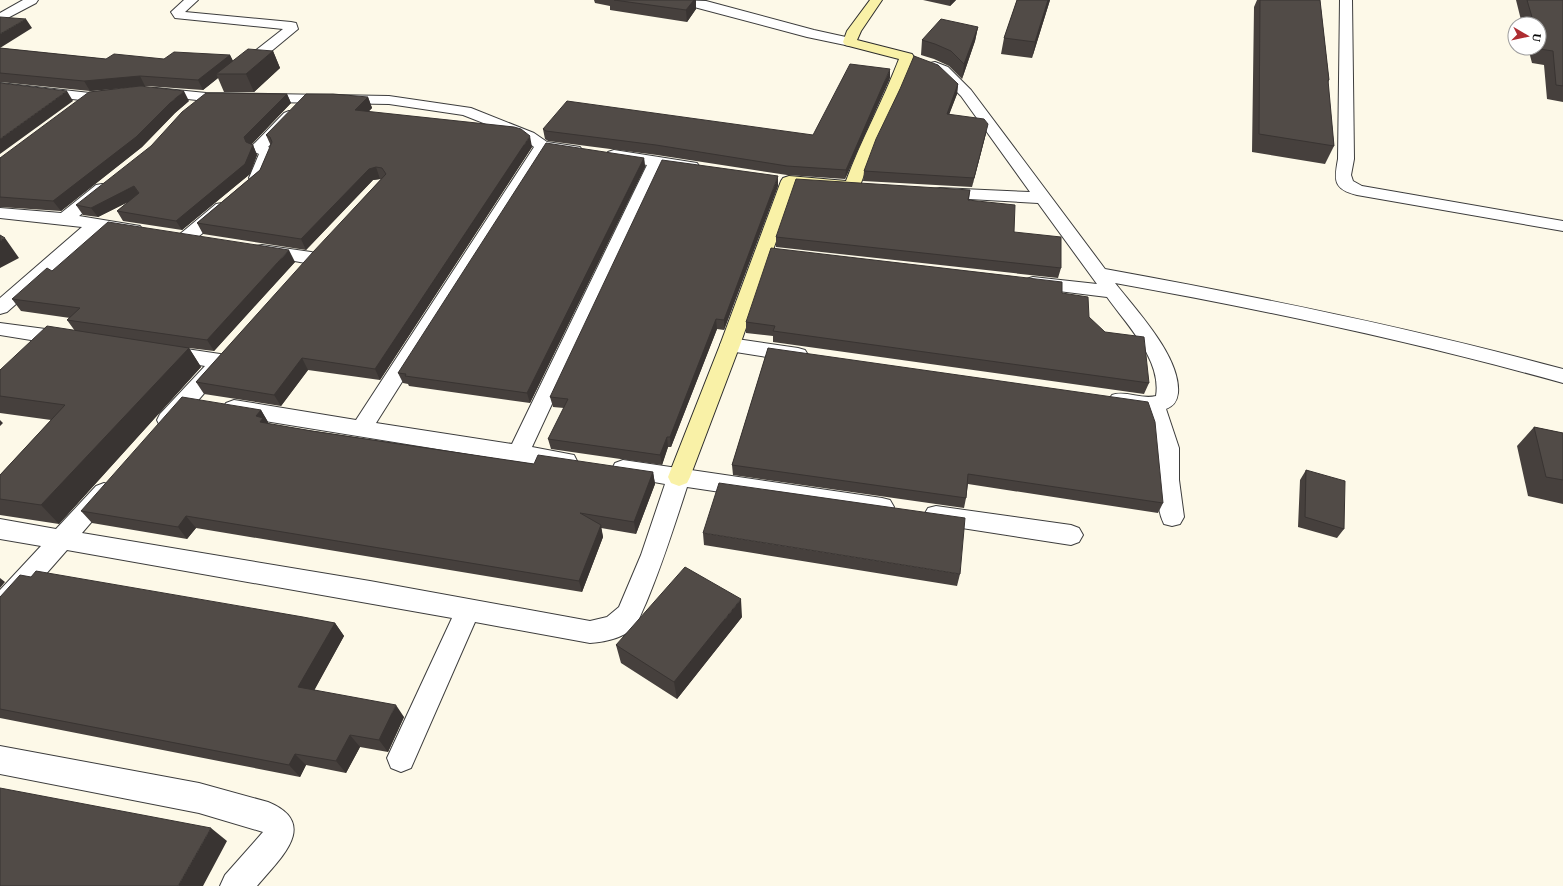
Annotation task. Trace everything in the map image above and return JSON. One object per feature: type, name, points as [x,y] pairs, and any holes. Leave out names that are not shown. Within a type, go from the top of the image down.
[{"type":"street","points":[[0,18],[32,0]]},
{"type":"street","points":[[189,112],[291,29],[291,26],[180,14],[176,12],[192,0]]},
{"type":"street","points":[[683,0],[907,57],[928,63],[943,70],[966,92],[1100,274],[1111,292],[1122,304],[1157,352],[1166,370],[1168,391],[1166,400],[1161,403],[1154,405],[1099,397]]},
{"type":"street","points":[[850,42],[854,31],[876,0]]},
{"type":"street","points":[[1346,0],[1346,159],[1343,174],[1345,183],[1356,190],[1563,226]]},
{"type":"street","points":[[0,21],[21,22]]},
{"type":"street","points":[[0,529],[590,632],[601,631],[612,627],[624,620],[642,584],[679,477],[730,345],[771,253],[781,179],[859,187],[866,148],[891,98],[907,57]]},
{"type":"street","points":[[0,87],[90,97],[133,92],[173,93],[206,97],[382,99],[466,110],[529,136],[543,146],[588,152]]},
{"type":"street","points":[[71,111],[90,97]]},
{"type":"street","points":[[209,242],[178,237],[238,194],[258,177],[268,152],[258,148],[307,97]]},
{"type":"street","points":[[361,429],[543,146]]},
{"type":"street","points":[[603,154],[703,168]]},
{"type":"street","points":[[518,454],[657,161]]},
{"type":"street","points":[[65,219],[113,180]]},
{"type":"street","points":[[920,191],[1043,198]]},
{"type":"street","points":[[0,213],[65,219],[148,232]]},
{"type":"street","points":[[0,308],[96,224]]},
{"type":"street","points":[[248,248],[316,253],[296,276]]},
{"type":"street","points":[[1100,274],[1199,292],[1472,351],[1563,376]]},
{"type":"street","points":[[1016,281],[1111,292]]},
{"type":"street","points":[[0,329],[86,342]]},
{"type":"street","points":[[730,345],[816,357]]},
{"type":"street","points":[[149,351],[225,356],[156,433]]},
{"type":"street","points":[[186,400],[518,454],[1072,535]]},
{"type":"street","points":[[1154,405],[1168,448],[1170,469],[1168,480],[1172,517]]},
{"type":"street","points":[[0,608],[117,478]]},
{"type":"street","points":[[401,758],[468,610]]},
{"type":"street","points":[[0,760],[199,798],[268,817],[278,824],[278,835],[270,850],[262,855],[236,886]]},
{"type":"building","points":[[614,0],[694,0],[686,10]]},
{"type":"building","points":[[1017,0],[1048,0],[1035,42],[1004,38]]},
{"type":"building","points":[[1260,0],[1320,0],[1329,80],[1334,146],[1259,134]]},
{"type":"building","points":[[1527,0],[1563,0],[1563,86],[1556,85],[1553,51],[1547,50],[1547,16],[1532,16]]},
{"type":"building","points":[[0,17],[26,19],[0,34]]},
{"type":"building","points":[[941,19],[978,27],[964,64],[951,51],[922,40]]},
{"type":"building","points":[[0,48],[106,59],[114,54],[164,59],[174,52],[230,55],[198,80],[140,76],[84,81],[0,73]]},
{"type":"building","points":[[248,49],[273,51],[246,74],[216,74]]},
{"type":"building","points":[[914,56],[938,65],[958,84],[947,114],[984,119],[988,124],[974,178],[864,171],[876,139]]},
{"type":"building","points":[[850,64],[890,69],[846,170],[787,166],[656,145],[546,131],[543,129],[567,101],[813,135]]},
{"type":"building","points":[[0,83],[67,91],[0,139]]},
{"type":"building","points":[[140,86],[184,91],[136,137],[53,201],[0,197],[0,158],[89,92]]},
{"type":"building","points":[[206,93],[287,94],[244,137],[246,142],[253,145],[245,164],[176,221],[117,211],[139,193],[134,186],[91,208],[76,205],[151,146],[182,112]]},
{"type":"building","points":[[306,94],[333,94],[368,97],[355,110],[514,127],[521,129],[530,136],[375,369],[302,358],[274,395],[196,382],[313,252],[386,174],[382,168],[376,167],[369,169],[301,239],[197,223],[260,170],[272,142],[270,137],[266,135]]},
{"type":"building","points":[[546,143],[644,158],[527,393],[405,376],[406,374],[398,373]]},
{"type":"building","points":[[662,160],[778,176],[724,320],[716,319],[670,437],[667,437],[660,455],[548,439],[568,399],[550,397]]},
{"type":"building","points":[[796,179],[970,190],[968,200],[1015,205],[1014,232],[1061,237],[1061,268],[776,237]]},
{"type":"building","points":[[108,222],[289,250],[207,340],[67,320],[80,308],[12,299],[47,268],[52,271]]},
{"type":"building","points":[[0,235],[5,238],[0,241]]},
{"type":"building","points":[[771,248],[1062,282],[1062,293],[1088,297],[1089,317],[1105,332],[1144,337],[1149,383],[773,331],[775,326],[746,322]]},
{"type":"building","points":[[47,326],[189,348],[41,505],[0,499],[0,475],[65,405],[0,396],[0,370]]},
{"type":"building","points":[[768,348],[1148,402],[1155,422],[1163,503],[968,474],[966,498],[732,465]]},
{"type":"building","points":[[182,397],[261,410],[256,416],[263,418],[260,422],[312,431],[534,464],[538,455],[653,472],[634,522],[580,513],[601,525],[579,581],[186,516],[178,527],[81,511]]},
{"type":"building","points":[[1534,427],[1563,433],[1563,480],[1546,477]]},
{"type":"building","points":[[1306,470],[1345,481],[1344,529],[1305,517]]},
{"type":"building","points":[[719,483],[965,518],[960,574],[703,533]]},
{"type":"building","points":[[685,567],[741,599],[674,682],[616,645]]},
{"type":"building","points":[[36,571],[335,623],[298,687],[396,705],[379,740],[350,735],[336,761],[295,754],[289,765],[0,709],[0,597],[20,575],[31,577]]},
{"type":"building","points":[[0,788],[211,828],[178,886],[0,886]]}]
